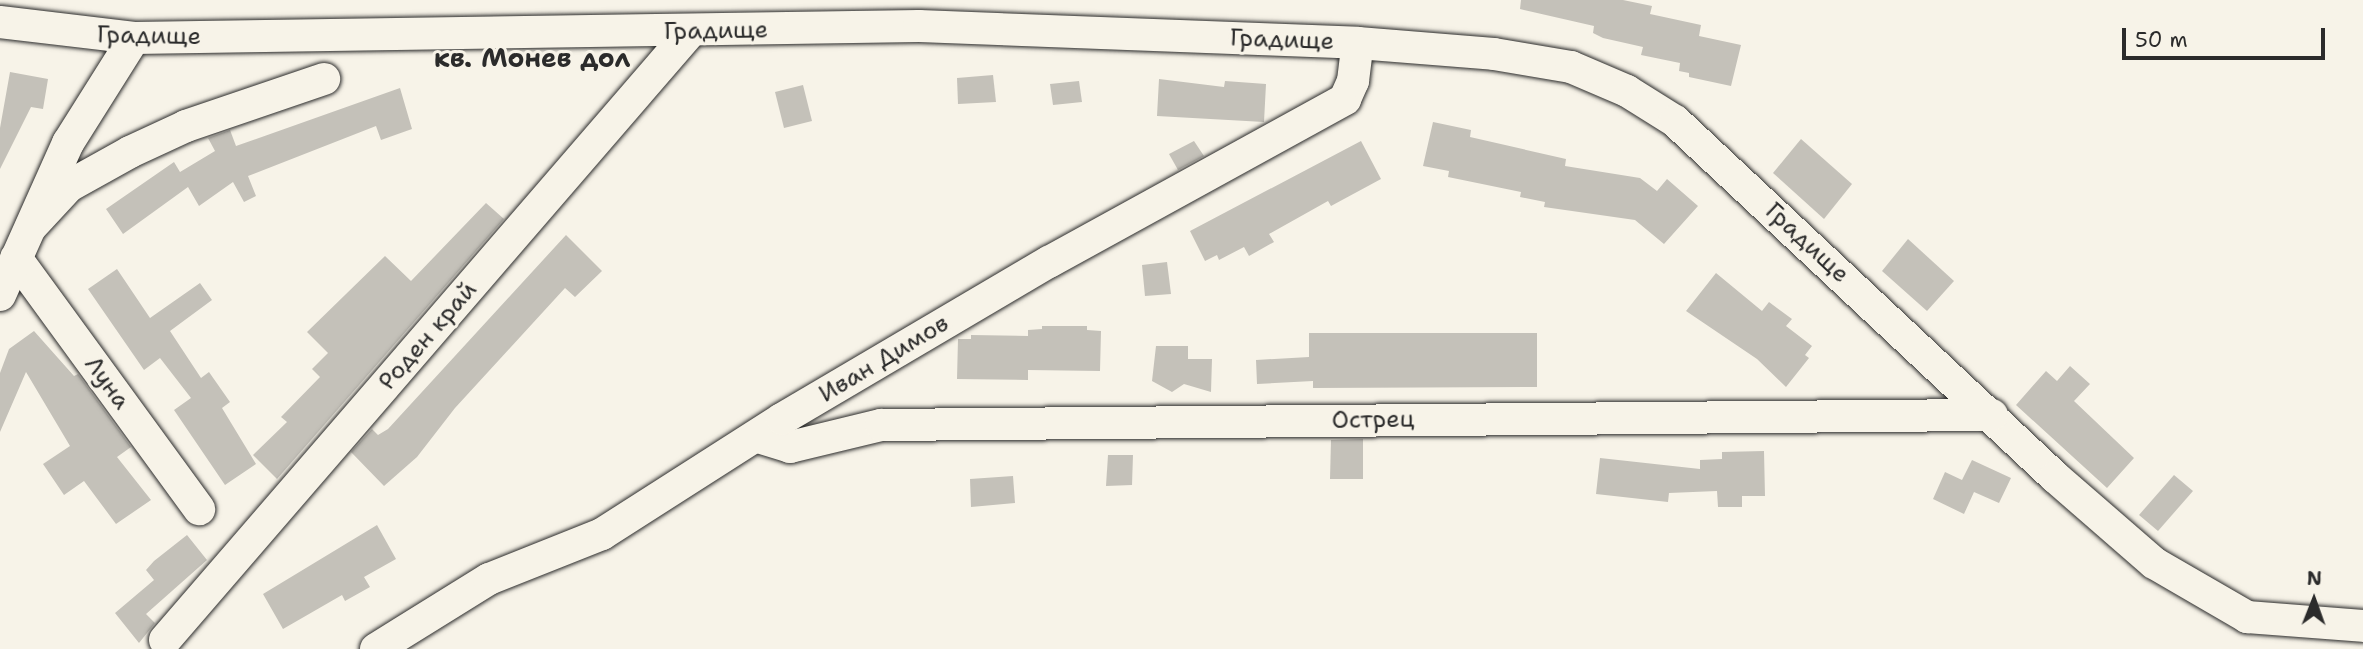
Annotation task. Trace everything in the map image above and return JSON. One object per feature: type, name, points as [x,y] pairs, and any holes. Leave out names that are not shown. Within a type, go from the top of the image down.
[{"type":"street","name":"Градище","points":[[0,22],[134,38],[690,32],[919,26],[1358,43],[1494,54],[1572,67],[1627,91],[1675,121],[2065,486],[2154,563],[2199,593],[2247,617],[2363,626]]},
{"type":"street","name":"Роден край","points":[[165,640],[690,32]]},
{"type":"street","points":[[0,295],[68,143],[134,38]]},
{"type":"street","name":"Иван Димов","points":[[376,649],[478,584],[602,534],[1049,261],[1345,99],[1353,81],[1358,43]]},
{"type":"street","points":[[30,227],[69,186],[131,152],[186,126],[324,79]]},
{"type":"street","name":"Луна","points":[[16,258],[199,509]]},
{"type":"street","name":"Острец","points":[[758,437],[790,447],[881,425],[1992,415]]},
{"type":"building","points":[[1521,0],[1623,0],[1652,6],[1650,14],[1701,25],[1699,36],[1741,45],[1731,86],[1689,77],[1689,73],[1679,71],[1680,63],[1641,55],[1643,47],[1603,38],[1593,33],[1594,26],[1520,9]]},
{"type":"building","points":[[10,72],[48,79],[43,109],[31,107],[0,169],[0,128]]},
{"type":"building","points":[[993,75],[996,102],[958,104],[957,78]]},
{"type":"building","points":[[1159,79],[1224,87],[1225,81],[1266,84],[1264,122],[1157,116]]},
{"type":"building","points":[[1079,81],[1082,102],[1053,105],[1050,84]]},
{"type":"building","points":[[803,85],[812,121],[784,128],[775,92]]},
{"type":"building","points":[[400,88],[412,129],[381,140],[376,126],[248,176],[256,196],[244,202],[233,182],[199,206],[188,187],[123,234],[106,209],[174,162],[180,172],[215,151],[208,138],[230,130],[236,146]]},
{"type":"building","points":[[1433,122],[1471,130],[1470,137],[1566,159],[1565,166],[1640,178],[1657,191],[1667,179],[1698,206],[1664,244],[1635,220],[1544,207],[1545,202],[1520,197],[1521,192],[1448,177],[1449,171],[1423,166]]},
{"type":"building","points":[[1801,139],[1852,184],[1824,219],[1773,173]]},
{"type":"building","points":[[1194,141],[1204,156],[1178,170],[1169,154]]},
{"type":"building","points":[[1361,141],[1381,179],[1331,206],[1328,201],[1269,234],[1274,242],[1249,256],[1244,247],[1219,260],[1217,255],[1205,261],[1190,231]]},
{"type":"building","points":[[486,203],[504,219],[277,479],[253,455],[287,422],[281,417],[320,377],[312,369],[328,353],[307,332],[385,256],[411,281]]},
{"type":"building","points":[[566,235],[602,271],[575,297],[565,288],[455,408],[417,457],[384,486],[351,452],[372,429],[378,435],[388,429]]},
{"type":"building","points":[[1908,239],[1954,281],[1927,311],[1882,271]]},
{"type":"building","points":[[1167,262],[1171,294],[1145,296],[1142,265]]},
{"type":"building","points":[[117,269],[150,318],[200,283],[212,300],[170,331],[201,378],[209,372],[230,402],[222,408],[256,464],[225,485],[174,410],[191,398],[160,358],[144,370],[88,289]]},
{"type":"building","points":[[1716,273],[1762,311],[1769,302],[1792,319],[1786,326],[1812,346],[1805,355],[1809,358],[1786,387],[1757,359],[1686,311]]},
{"type":"building","points":[[1042,326],[1087,326],[1087,330],[1101,331],[1100,371],[1028,370],[1028,380],[957,379],[958,339],[971,339],[971,335],[1028,336],[1028,330],[1042,329]]},
{"type":"building","points":[[34,331],[74,376],[78,374],[131,447],[117,457],[151,500],[116,524],[84,481],[64,495],[43,464],[70,446],[26,372],[0,432],[0,373],[9,349]]},
{"type":"building","points":[[1309,333],[1537,333],[1537,387],[1313,388],[1313,381],[1257,384],[1256,360],[1309,357]]},
{"type":"building","points":[[1156,346],[1188,346],[1188,359],[1212,359],[1211,392],[1184,384],[1172,392],[1152,381]]},
{"type":"building","points":[[2070,366],[2090,384],[2074,401],[2134,458],[2107,488],[2016,405],[2046,371],[2057,381]]},
{"type":"building","points":[[1363,439],[1363,479],[1330,479],[1331,440]]},
{"type":"building","points":[[1764,451],[1765,496],[1742,496],[1742,507],[1718,507],[1717,491],[1669,493],[1668,502],[1596,494],[1600,458],[1700,469],[1700,460],[1722,459],[1722,452]]},
{"type":"building","points":[[1108,455],[1133,455],[1132,485],[1106,486]]},
{"type":"building","points":[[1972,460],[2011,478],[1999,503],[1974,492],[1964,514],[1933,499],[1945,472],[1962,480]]},
{"type":"building","points":[[2174,475],[2193,491],[2158,531],[2139,515]]},
{"type":"building","points":[[1013,476],[1015,503],[971,507],[970,479]]},
{"type":"building","points":[[377,525],[396,559],[364,577],[370,587],[345,601],[342,595],[283,629],[263,594]]},
{"type":"building","points":[[187,535],[207,560],[146,614],[155,623],[139,643],[115,613],[154,580],[146,570],[154,561]]},
{"type":"district","name":"кв. Монев дол","points":[[532,58]]}]
